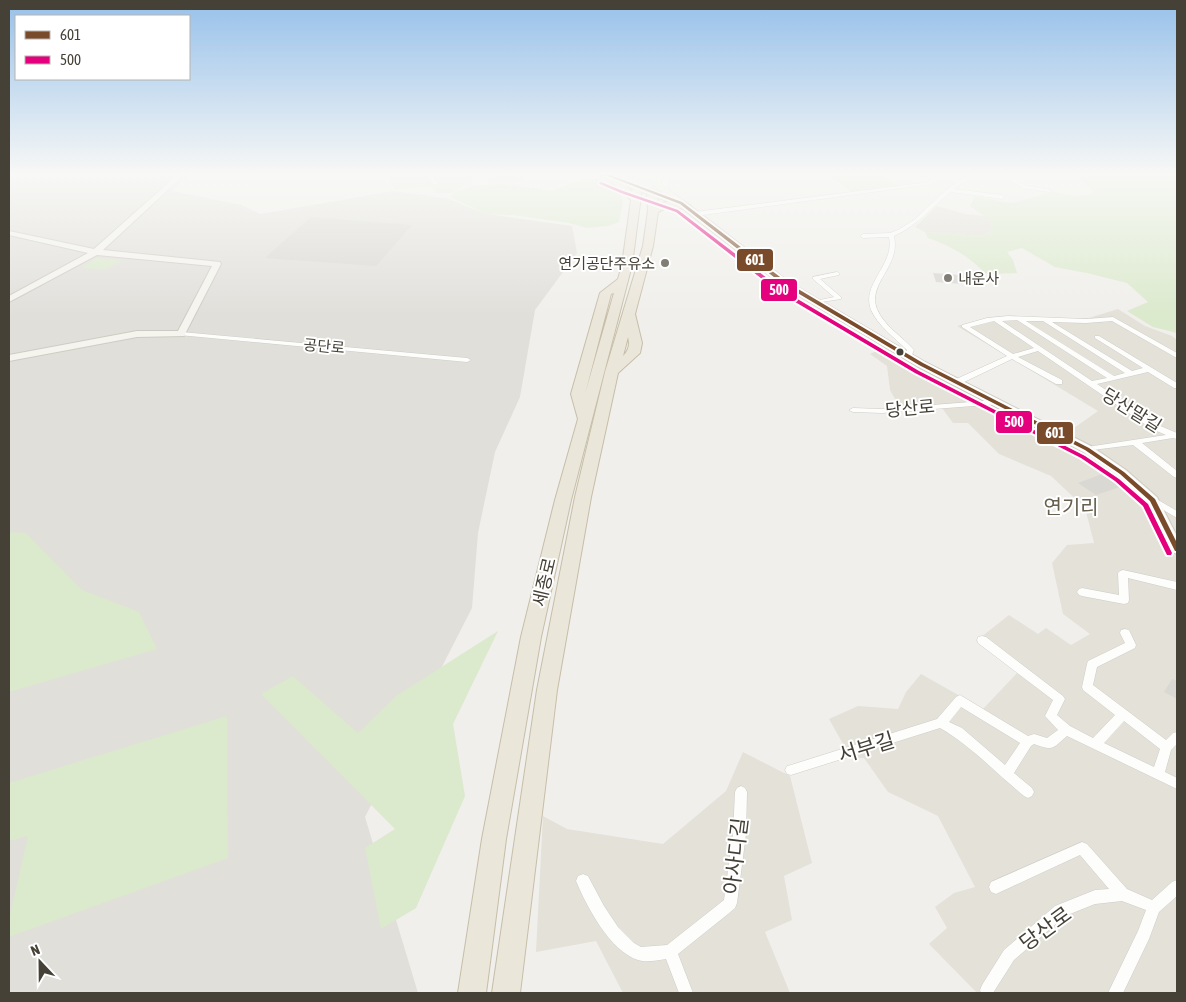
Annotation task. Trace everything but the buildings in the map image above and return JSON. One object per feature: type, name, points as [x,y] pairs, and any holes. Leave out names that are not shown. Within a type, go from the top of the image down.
[{"type":"highway","name":"세종로","points":[[506,993],[547,690],[583,497],[612,372],[629,315],[630,247],[636,222]]},
{"type":"highway","name":"세종로","points":[[472,993],[494,839],[531,637],[563,500],[585,419],[628,287],[648,246],[651,222]]},
{"type":"street","points":[[9,299],[96,252],[129,222]]},
{"type":"street","name":"당산로","points":[[705,222],[764,269],[817,302],[956,382],[1087,449],[1122,473],[1153,500],[1177,549]]},
{"type":"street","points":[[863,236],[891,235],[907,228],[914,222]]},
{"type":"street","points":[[9,233],[96,252],[217,264],[181,334]]},
{"type":"street","points":[[891,235],[894,250],[876,287],[872,300],[873,307],[879,317],[911,350],[909,356]]},
{"type":"street","points":[[817,302],[839,298],[815,278],[837,274]]},
{"type":"street","points":[[1018,318],[1113,378]]},
{"type":"street","points":[[1059,382],[964,326],[995,319],[1018,318],[1113,320],[1177,356]]},
{"type":"street","points":[[995,319],[1086,379],[1090,384],[1150,369]]},
{"type":"street","points":[[1042,319],[1131,374]]},
{"type":"street","name":"공단로","points":[[9,358],[137,334],[181,334],[467,360]]},
{"type":"street","points":[[1097,337],[1177,386]]},
{"type":"street","name":"당산로","points":[[956,382],[1012,356],[1039,349]]},
{"type":"street","name":"당산말길","points":[[1090,384],[1155,427],[1176,436]]},
{"type":"street","name":"당산로","points":[[853,410],[882,411],[996,402]]},
{"type":"street","name":"당산말길","points":[[1087,449],[1176,436]]},
{"type":"street","name":"당산말길","points":[[1136,442],[1177,474]]},
{"type":"street","points":[[1153,500],[1177,515]]},
{"type":"street","points":[[1082,592],[1124,600],[1123,572],[1177,586]]},
{"type":"street","points":[[1126,633],[1131,645],[1092,664],[1087,688],[1166,747]]},
{"type":"street","points":[[982,640],[1060,700],[1050,716],[1066,730],[1177,784]]},
{"type":"street","points":[[1027,742],[960,700],[941,722],[958,732],[1028,792]]},
{"type":"street","points":[[1095,744],[1122,714]]},
{"type":"street","name":"서부길","points":[[791,770],[941,722]]},
{"type":"street","points":[[1006,774],[1027,742],[1034,740],[1049,744],[1066,730]]},
{"type":"street","points":[[1158,775],[1166,747],[1177,737]]},
{"type":"street","name":"아사디길","points":[[670,952],[688,935],[716,916],[730,903],[732,880],[738,856],[741,792]]},
{"type":"street","name":"당산로","points":[[996,887],[1082,848],[1122,894],[1154,907]]},
{"type":"street","points":[[583,882],[609,927],[624,943],[639,953],[670,952],[686,993]]},
{"type":"street","points":[[1115,993],[1144,934],[1154,907],[1177,887]]},
{"type":"street","name":"당산로","points":[[987,990],[1009,955],[1060,911],[1095,897],[1122,894]]},
{"type":"shaded area","points":[[9,222],[542,222],[572,226],[577,253],[535,310],[520,397],[495,452],[478,533],[472,608],[365,817],[418,993],[9,993]]},
{"type":"shaded area","points":[[920,222],[991,222],[992,231],[982,236],[925,232],[915,227]]},
{"type":"shaded area","points":[[1118,309],[1145,326],[1172,336],[1177,340],[1177,993],[977,993],[929,944],[947,928],[935,907],[954,893],[975,887],[938,816],[888,792],[864,758],[851,758],[829,719],[858,706],[898,709],[906,692],[921,674],[983,709],[1018,672],[976,641],[1009,615],[1038,634],[1046,628],[1071,645],[1090,634],[1063,614],[1052,563],[1067,545],[1094,543],[1085,508],[1051,476],[999,454],[968,423],[953,423],[942,408],[902,412],[890,390],[887,366],[870,354],[885,347],[1060,438],[1098,411],[957,326],[989,318],[1089,318]]},
{"type":"shaded area","points":[[743,752],[790,776],[812,863],[784,876],[792,920],[765,932],[790,993],[623,993],[596,941],[536,952],[543,816],[567,829],[663,844],[726,791]]},
{"type":"green space","points":[[560,222],[619,222],[608,226],[587,228]]},
{"type":"green space","points":[[991,222],[1177,222],[1177,333],[1153,327],[1127,311],[1148,302],[1127,283],[1055,267],[1022,248],[1007,252],[1013,260],[1017,273],[986,274],[959,252],[928,238],[925,232],[982,236],[992,231]]},
{"type":"green space","points":[[96,258],[123,261],[103,270],[81,268]]},
{"type":"green space","points":[[9,532],[26,533],[82,590],[139,612],[157,649],[9,692]]},
{"type":"green space","points":[[498,631],[453,724],[465,796],[416,908],[381,929],[365,848],[395,829],[261,694],[293,676],[358,733],[396,696]]},
{"type":"green space","points":[[227,716],[228,858],[9,937],[9,919],[28,836],[9,841],[9,783]]},
{"type":"transit line","name":"500","points":[[691,222],[782,292],[917,372],[1083,457],[1117,480],[1146,505],[1169,553]]},
{"type":"transit line","name":"601","points":[[705,222],[786,284],[921,364],[1087,449],[1122,473],[1153,500],[1177,549]]},
{"type":"place","name":"연기공단주유소","points":[[665,263]]},
{"type":"place","name":"내운사","points":[[948,278]]},
{"type":"district","name":"연기리","points":[[1071,506]]}]
